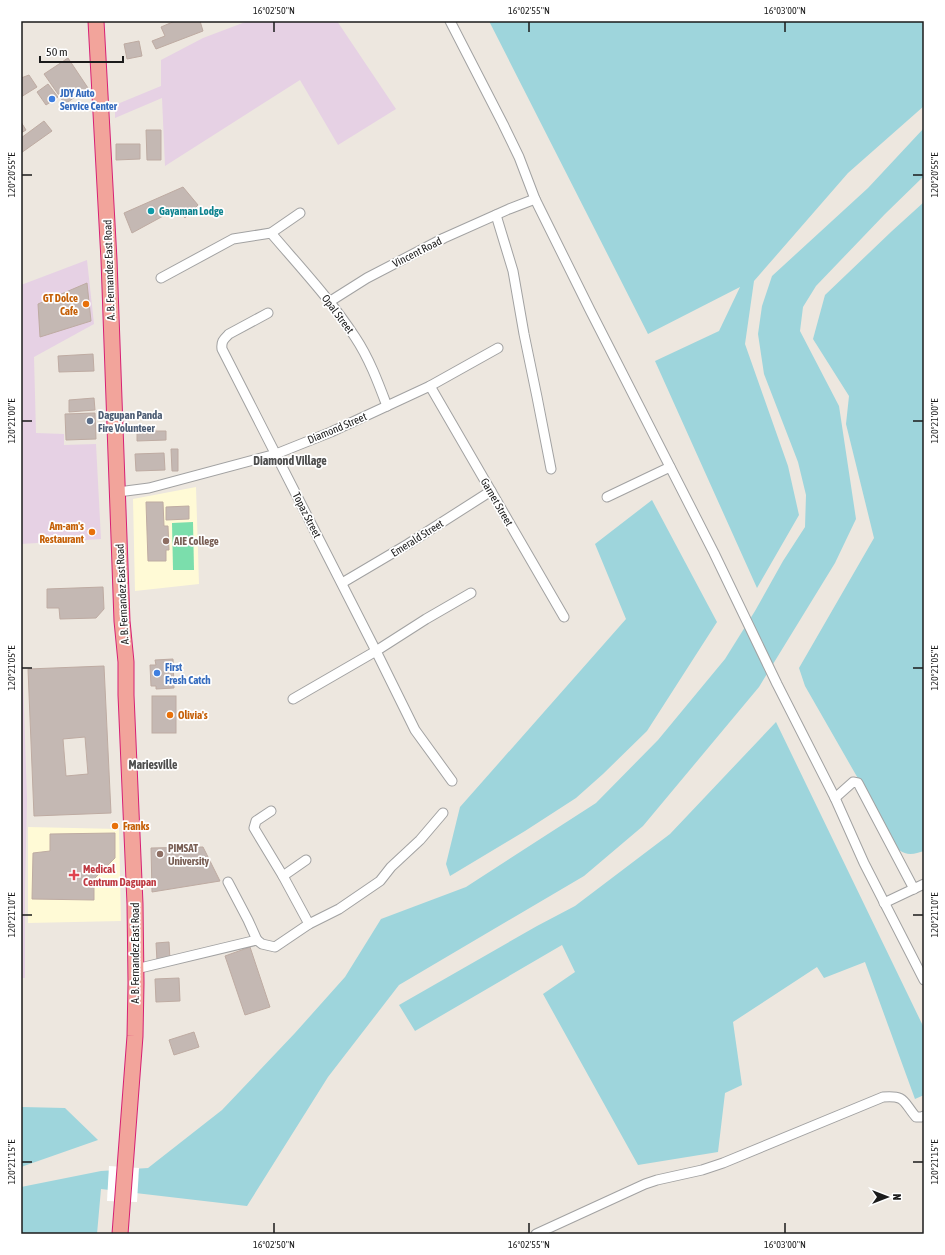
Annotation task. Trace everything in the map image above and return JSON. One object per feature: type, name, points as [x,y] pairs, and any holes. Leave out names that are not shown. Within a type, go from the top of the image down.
[{"type":"highway","name":"A. B. Fernandez East Road","points":[[96,21],[109,260],[122,621],[126,662],[126,695],[136,904],[135,1036],[120,1234]]},
{"type":"street","points":[[450,21],[503,124],[519,158],[535,199],[739,604],[777,684],[835,798],[864,863],[924,980]]},
{"type":"street","name":"Vincent Road","points":[[329,302],[367,278],[444,238],[535,199]]},
{"type":"street","points":[[161,278],[233,239],[271,233],[300,214]]},
{"type":"street","points":[[496,215],[509,252],[551,468]]},
{"type":"street","name":"Opal Street","points":[[271,233],[329,302],[355,337],[367,357],[388,406]]},
{"type":"street","name":"Topaz Street","points":[[268,313],[224,338],[222,343],[225,355],[376,650],[415,730],[452,781]]},
{"type":"street","name":"Diamond Street","points":[[118,492],[149,488],[276,454],[331,432],[430,386],[498,348]]},
{"type":"street","name":"Garnet Street","points":[[430,386],[564,618]]},
{"type":"street","points":[[607,497],[670,467]]},
{"type":"street","name":"Emerald Street","points":[[342,583],[408,544],[491,491]]},
{"type":"street","points":[[293,699],[426,619],[471,594]]},
{"type":"street","points":[[835,798],[853,782],[858,783],[914,889]]},
{"type":"street","points":[[271,811],[256,821],[254,828],[283,876],[309,924]]},
{"type":"street","points":[[228,882],[246,914],[257,940],[262,944],[275,947],[309,924],[339,909],[380,880],[391,867],[420,840],[443,813]]},
{"type":"street","points":[[283,876],[306,860]]},
{"type":"street","points":[[884,903],[924,884]]},
{"type":"street","points":[[136,969],[257,940]]},
{"type":"street","points":[[536,1234],[645,1184],[702,1170],[723,1163],[883,1097],[896,1096],[901,1098],[916,1117],[921,1118],[924,1116]]},
{"type":"shaded area","points":[[248,21],[337,21],[396,109],[338,145],[300,80],[165,166],[162,98],[115,118],[115,105],[161,86],[161,60],[203,38]]},
{"type":"shaded area","points":[[87,260],[94,324],[34,357],[36,433],[64,434],[64,445],[96,444],[101,539],[21,544],[21,285]]},
{"type":"shaded area","name":"AIE College","points":[[196,487],[199,584],[135,591],[133,499]]},
{"type":"shaded area","points":[[21,615],[27,799],[25,978],[21,978]]},
{"type":"shaded area","name":"Medical Centrum Dagupan","points":[[28,827],[119,829],[121,921],[28,923]]},
{"type":"green space","points":[[193,522],[194,570],[173,570],[172,523]]},
{"type":"water","points":[[489,21],[924,21],[924,106],[848,173],[754,281],[745,344],[788,466],[799,515],[757,588],[655,361],[719,331],[740,287],[648,334]]},
{"type":"water","points":[[924,128],[924,176],[885,214],[816,286],[803,307],[800,331],[839,406],[856,519],[835,563],[759,687],[643,826],[584,876],[399,985],[328,1077],[247,1206],[101,1189],[97,1234],[21,1234],[21,1187],[101,1171],[148,1168],[222,1110],[295,1033],[345,977],[381,919],[466,887],[596,803],[658,740],[725,659],[805,527],[806,495],[798,462],[764,374],[758,334],[762,306],[772,276],[868,188]]},
{"type":"water","points":[[924,202],[924,851],[911,854],[899,850],[805,686],[799,668],[874,538],[846,424],[849,396],[813,339],[825,295]]},
{"type":"water","points":[[652,500],[717,622],[647,731],[603,774],[576,798],[525,831],[450,876],[446,864],[460,807],[626,619],[595,544]]},
{"type":"water","points":[[776,722],[924,1028],[924,1095],[915,1099],[865,962],[824,978],[817,967],[733,1022],[742,1085],[725,1093],[718,1152],[638,1165],[543,994],[575,972],[562,945],[415,1031],[399,1005],[575,906],[670,834]]},
{"type":"water","points":[[21,1099],[22,1107],[65,1108],[98,1140],[21,1167]]},
{"type":"pier","points":[[109,1166],[139,1168],[137,1202],[107,1201]]},
{"type":"building","points":[[175,21],[200,21],[203,31],[156,49],[152,41],[165,36],[161,27]]},
{"type":"building","points":[[139,41],[142,56],[127,59],[124,44]]},
{"type":"building","points":[[68,58],[88,88],[65,104],[44,74]]},
{"type":"building","points":[[29,75],[37,87],[21,97],[21,78]]},
{"type":"building","points":[[48,84],[58,97],[46,105],[37,92]]},
{"type":"building","points":[[44,121],[52,131],[21,153],[21,138]]},
{"type":"building","points":[[21,122],[26,130],[21,133]]},
{"type":"building","points":[[146,130],[161,130],[161,160],[147,160]]},
{"type":"building","points":[[116,144],[140,144],[140,159],[116,160]]},
{"type":"building","name":"Gayaman Lodge","points":[[183,187],[198,205],[185,218],[176,209],[132,233],[124,213]]},
{"type":"building","points":[[87,283],[91,321],[40,337],[38,304]]},
{"type":"building","points":[[93,354],[94,371],[59,372],[58,356]]},
{"type":"building","points":[[94,398],[95,410],[69,412],[69,400]]},
{"type":"building","points":[[95,413],[96,439],[66,440],[65,414]]},
{"type":"building","points":[[137,431],[166,431],[166,440],[137,441]]},
{"type":"building","points":[[171,449],[178,449],[178,471],[172,471]]},
{"type":"building","points":[[164,453],[165,470],[136,471],[135,454]]},
{"type":"building","points":[[146,502],[163,502],[164,526],[168,526],[169,550],[166,550],[166,561],[148,561]]},
{"type":"building","points":[[189,506],[189,519],[166,520],[166,507]]},
{"type":"building","points":[[103,587],[104,609],[96,618],[60,619],[59,608],[47,608],[47,589]]},
{"type":"building","points":[[173,659],[174,688],[156,689],[156,686],[151,686],[150,665],[156,665],[155,660]]},
{"type":"building","points":[[104,666],[111,813],[34,816],[28,669]],"holes":[[[85,737],[88,774],[66,776],[63,739]]]},
{"type":"building","points":[[152,696],[176,696],[176,733],[152,733]]},
{"type":"building","name":"Medical Centrum Dagupan","points":[[115,833],[115,858],[94,879],[94,900],[32,899],[33,853],[50,851],[50,834]]},
{"type":"building","points":[[203,847],[220,881],[152,892],[151,848]]},
{"type":"building","points":[[169,942],[170,960],[157,961],[156,943]]},
{"type":"building","points":[[250,947],[270,1007],[245,1015],[225,956]]},
{"type":"building","points":[[179,978],[180,1001],[156,1002],[155,979]]},
{"type":"building","points":[[194,1032],[199,1047],[174,1055],[169,1040]]},
{"type":"place","name":"JDY Auto Service Center","points":[[52,99]]},
{"type":"place","name":"Gayaman Lodge","points":[[151,211]]},
{"type":"place","name":"GT Dolce Cafe","points":[[86,304]]},
{"type":"place","name":"Dagupan Panda Fire Volunteer","points":[[90,421]]},
{"type":"place","name":"Am-am's Restaurant","points":[[92,532]]},
{"type":"place","name":"AIE College","points":[[166,541]]},
{"type":"place","name":"First Fresh Catch","points":[[157,673]]},
{"type":"place","name":"Olivia's","points":[[170,715]]},
{"type":"place","name":"Franks","points":[[115,826]]},
{"type":"place","name":"PIMSAT University","points":[[160,854]]},
{"type":"place","name":"Medical Centrum Dagupan","points":[[74,875]]},
{"type":"district","name":"Diamond Village","points":[[290,461]]},
{"type":"district","name":"Mariesville","points":[[153,765]]}]
